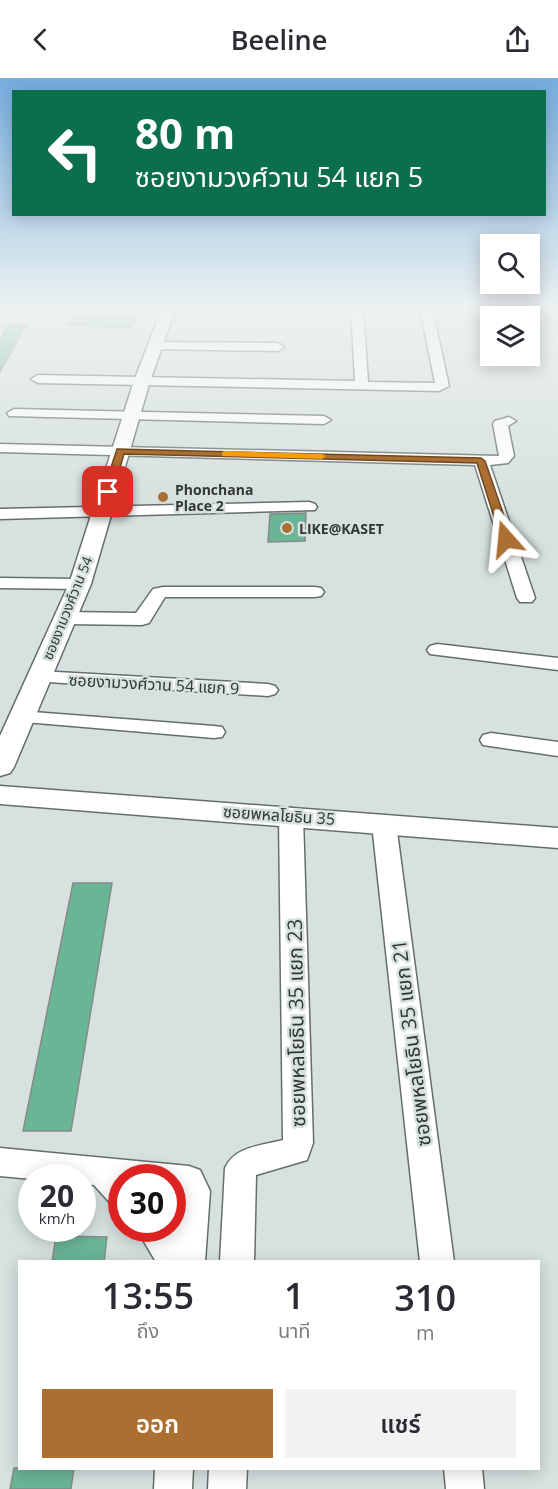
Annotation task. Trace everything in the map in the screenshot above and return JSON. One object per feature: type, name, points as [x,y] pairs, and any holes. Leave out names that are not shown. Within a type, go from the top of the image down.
[{"type":"street","name":"ซอยงามวงศ์วาน 54","points":[[0,767],[80,584],[145,374]]},
{"type":"street","points":[[361,374],[362,386]]},
{"type":"street","points":[[38,379],[440,387],[442,386],[440,374]]},
{"type":"street","points":[[14,413],[324,420]]},
{"type":"street","points":[[0,448],[503,460],[507,456],[500,424],[509,421]]},
{"type":"street","points":[[481,461],[526,598]]},
{"type":"street","points":[[0,514],[309,507]]},
{"type":"street","points":[[0,583],[80,584]]},
{"type":"street","points":[[65,618],[142,619],[159,593],[162,592],[315,592]]},
{"type":"street","points":[[437,651],[558,664]]},
{"type":"street","name":"ซอยงามวงศ์วาน 54 แยก 9","points":[[39,677],[268,690]]},
{"type":"street","points":[[21,717],[214,732]]},
{"type":"street","points":[[491,740],[558,749]]},
{"type":"street","name":"ซอยพหลโยธิน 35","points":[[0,795],[558,838]]},
{"type":"street","name":"ซอยพหลโยธิน 35 แยก 23","points":[[237,1260],[241,1168],[245,1164],[296,1150],[298,1143],[291,816]]},
{"type":"street","name":"ซอยพหลโยธิน 35 แยก 21","points":[[384,824],[437,1260]]},
{"type":"street","points":[[0,1162],[108,1182]]},
{"type":"street","points":[[186,1178],[192,1182],[194,1191],[188,1260]]},
{"type":"street","points":[[162,1242],[175,1260]]},
{"type":"street","points":[[173,1489],[174,1470]]},
{"type":"street","points":[[227,1489],[228,1470]]},
{"type":"street","points":[[463,1470],[465,1489]]},
{"type":"building","name":"LIKE@KASET","points":[[306,513],[305,541],[268,542],[270,514]]},
{"type":"building","points":[[73,883],[112,883],[71,1131],[23,1131]]},
{"type":"building","points":[[96,1237],[107,1237],[104,1260],[52,1260],[55,1242],[96,1242]]},
{"type":"building","points":[[14,1468],[18,1470],[74,1470],[71,1489],[10,1489]]},
{"type":"slow traffic","points":[[225,454],[322,456]]},
{"type":"place","name":"Phonchana Place 2","points":[[163,497]]},
{"type":"place","name":"LIKE@KASET","points":[[287,528]]},
{"type":"route","points":[[108,492],[120,451],[481,461],[506,539]]}]
